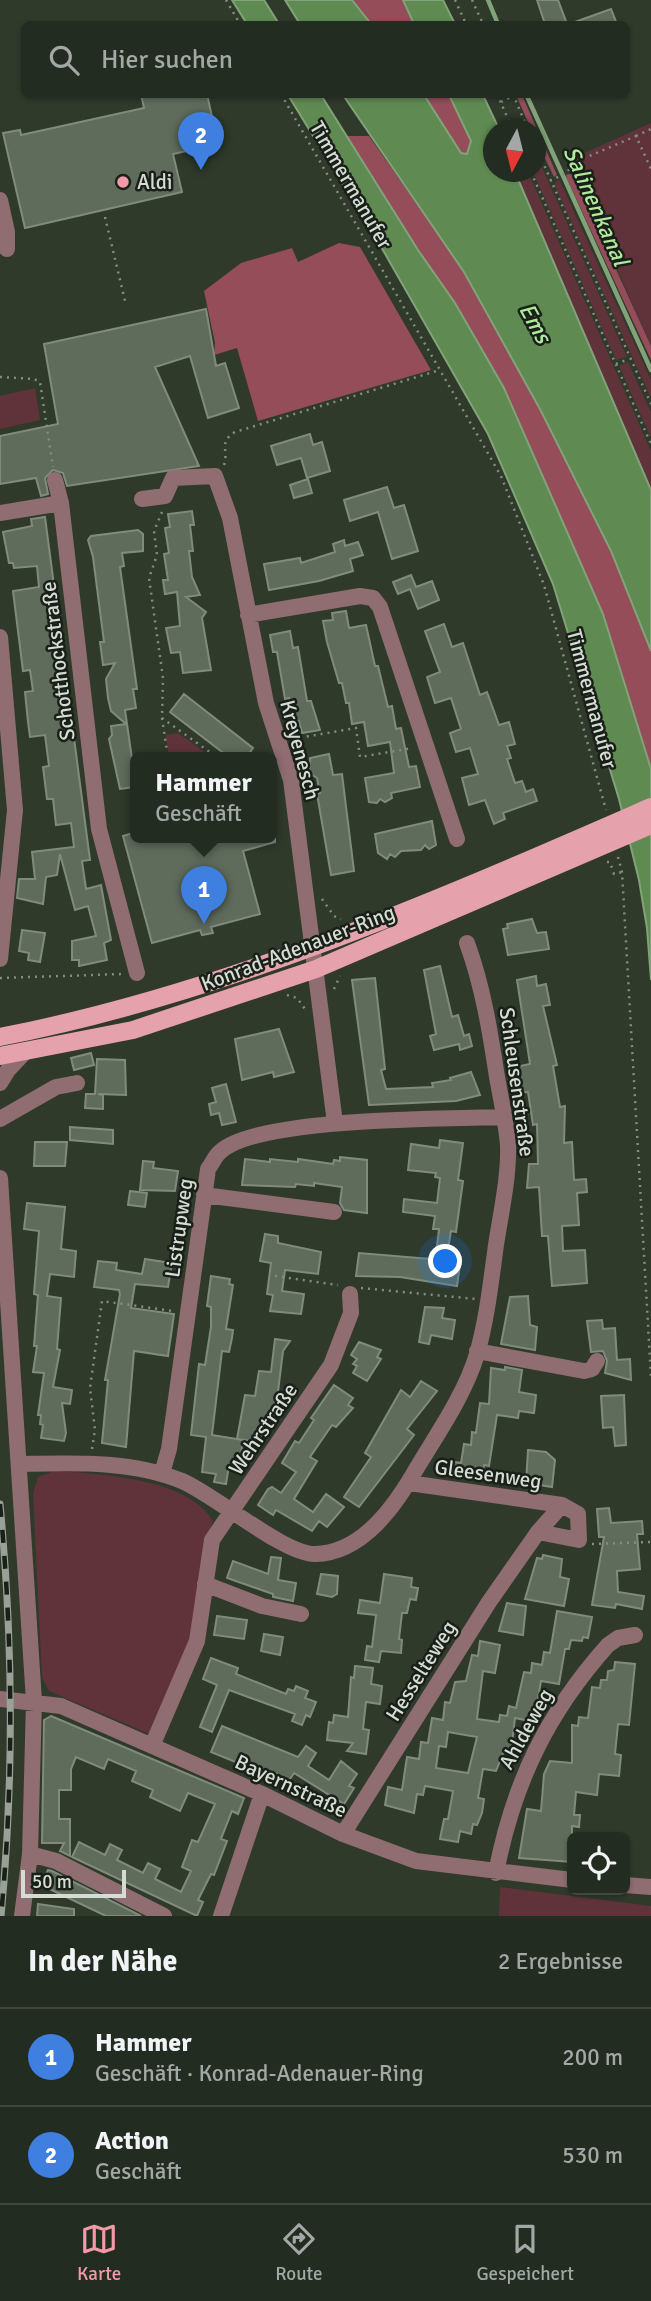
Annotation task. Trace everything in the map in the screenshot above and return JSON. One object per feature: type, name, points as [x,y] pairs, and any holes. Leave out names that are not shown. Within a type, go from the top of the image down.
[{"type":"main road","points":[[604,841],[651,807]]},
{"type":"main road","points":[[604,841],[651,825]]},
{"type":"main road","name":"Konrad-Adenauer-Ring","points":[[0,1037],[58,1026],[224,978],[604,841]]},
{"type":"main road","name":"Konrad-Adenauer-Ring","points":[[0,1056],[133,1030],[316,969],[604,841]]},
{"type":"street","points":[[0,200],[8,232],[7,249]]},
{"type":"street","points":[[142,499],[165,496],[173,478],[215,475]]},
{"type":"street","name":"Kreyenesch","points":[[215,475],[230,518],[266,703],[291,780],[335,1123]]},
{"type":"street","name":"Schotthockstraße","points":[[55,481],[61,503],[100,829],[136,973]]},
{"type":"street","points":[[0,513],[61,503]]},
{"type":"street","points":[[248,615],[360,596],[373,598],[380,607],[457,839]]},
{"type":"street","points":[[0,637],[15,810],[0,959]]},
{"type":"street","name":"Schleusenstraße","points":[[20,1464],[90,1462],[162,1473],[185,1482],[234,1510],[289,1547],[313,1555],[343,1549],[362,1540],[409,1483],[456,1401],[477,1350],[488,1300],[508,1174],[504,1117],[482,983],[467,943]]},
{"type":"street","points":[[0,1083],[25,1052]]},
{"type":"street","points":[[0,1119],[56,1087],[77,1083]]},
{"type":"street","name":"Listrupweg","points":[[162,1473],[169,1449],[208,1169],[220,1151],[252,1137],[335,1123],[504,1117]]},
{"type":"street","points":[[0,1178],[34,1701],[30,1854],[22,1916]]},
{"type":"street","points":[[204,1195],[334,1212]]},
{"type":"street","name":"Wehrstraße","points":[[152,1746],[197,1641],[212,1539],[331,1365],[351,1313],[350,1294]]},
{"type":"street","points":[[477,1350],[584,1371],[592,1369],[597,1362]]},
{"type":"street","name":"Gleesenweg","points":[[409,1483],[562,1506]]},
{"type":"street","points":[[538,1532],[579,1540],[578,1514],[562,1506]]},
{"type":"street","name":"Hesselteweg","points":[[343,1834],[489,1602],[538,1532],[562,1506]]},
{"type":"street","points":[[205,1584],[262,1606],[301,1614]]},
{"type":"street","name":"Ahldeweg","points":[[496,1873],[505,1829],[524,1770],[555,1713],[608,1645],[618,1638],[635,1635]]},
{"type":"street","name":"Bayernstraße","points":[[0,1699],[61,1706],[262,1794],[343,1834],[416,1861],[496,1873],[567,1880]]},
{"type":"street","points":[[221,1916],[262,1794]]},
{"type":"street","points":[[30,1854],[56,1861],[164,1916]]},
{"type":"street","points":[[630,1885],[651,1887]]},
{"type":"path","points":[[226,0],[238,21]]},
{"type":"path","points":[[455,0],[465,21]]},
{"type":"path","points":[[472,0],[482,21]]},
{"type":"path","name":"Timmermanufer","points":[[283,98],[501,476],[544,585],[606,810]]},
{"type":"path","points":[[500,98],[508,119]]},
{"type":"path","points":[[501,102],[508,98]]},
{"type":"path","points":[[514,98],[523,119]]},
{"type":"path","points":[[550,181],[568,172],[571,164],[651,129]]},
{"type":"path","points":[[636,136],[651,169]]},
{"type":"path","points":[[546,171],[651,404]]},
{"type":"path","points":[[535,182],[651,444]]},
{"type":"path","points":[[105,217],[126,305]]},
{"type":"path","points":[[616,364],[631,358]]},
{"type":"path","points":[[215,475],[226,463],[223,443],[226,437],[235,432],[440,370]]},
{"type":"path","points":[[0,377],[40,382],[55,481]]},
{"type":"path","points":[[165,496],[166,503],[154,531],[157,555],[149,578],[163,678],[162,718],[167,752]]},
{"type":"path","points":[[162,718],[210,752]]},
{"type":"path","points":[[278,741],[356,728],[360,757],[427,745]]},
{"type":"path","points":[[604,841],[622,872],[651,1377]]},
{"type":"path","points":[[597,866],[610,862],[614,874],[622,872]]},
{"type":"path","points":[[318,894],[334,916],[345,921]]},
{"type":"path","points":[[0,978],[136,973]]},
{"type":"path","points":[[275,1276],[338,1285],[350,1294],[364,1287],[488,1300]]},
{"type":"path","points":[[90,1462],[95,1430],[90,1388],[102,1301],[188,1313]]},
{"type":"path","points":[[579,1540],[595,1545],[651,1542]]},
{"type":"shaded area","points":[[352,0],[403,0],[413,21],[369,21]]},
{"type":"shaded area","points":[[426,98],[450,98],[471,141],[467,155],[461,153]]},
{"type":"shaded area","points":[[517,98],[523,98],[532,119],[527,119]]},
{"type":"shaded area","points":[[651,123],[651,346],[569,160]]},
{"type":"shaded area","points":[[346,136],[369,136],[464,272],[541,411],[611,551],[651,651],[651,769],[603,614],[504,388],[455,303]]},
{"type":"shaded area","points":[[546,150],[557,175],[554,177],[546,161]]},
{"type":"shaded area","points":[[566,175],[573,175],[651,346],[651,360],[567,179]]},
{"type":"shaded area","points":[[546,176],[627,357],[616,360],[537,182],[546,182]]},
{"type":"shaded area","points":[[559,179],[651,380],[651,398],[554,184]]},
{"type":"shaded area","points":[[519,182],[532,182],[651,451],[651,490]]},
{"type":"shaded area","points":[[339,243],[360,247],[431,370],[258,421],[237,348],[214,355],[215,343],[204,291],[241,263],[292,248],[298,262]]},
{"type":"shaded area","points":[[628,362],[651,412],[651,438],[619,366]]},
{"type":"shaded area","points":[[35,388],[40,420],[0,429],[0,396]]},
{"type":"shaded area","points":[[178,733],[205,752],[168,752],[166,735]]},
{"type":"shaded area","points":[[55,1471],[118,1477],[164,1487],[184,1495],[201,1507],[213,1521],[207,1536],[192,1636],[152,1735],[49,1691],[42,1677],[33,1493],[38,1477]]},
{"type":"shaded area","points":[[500,1887],[651,1906],[651,1916],[499,1916]]},
{"type":"water","points":[[232,0],[264,0],[277,21],[245,21]]},
{"type":"water","points":[[285,0],[352,0],[369,21],[298,21]]},
{"type":"water","points":[[403,0],[443,0],[454,21],[413,21]]},
{"type":"water","points":[[290,98],[323,98],[418,250],[455,303],[504,388],[603,614],[651,769],[651,980],[647,928],[639,880],[619,799],[553,584],[488,434],[380,245]]},
{"type":"water","name":"Ems","points":[[345,98],[426,98],[461,153],[467,154],[471,141],[450,98],[484,98],[494,119],[483,119],[483,182],[519,182],[651,490],[651,651],[611,551],[541,411],[464,272]]},
{"type":"building","points":[[537,0],[558,0],[566,21],[544,21]]},
{"type":"building","points":[[611,9],[616,21],[578,21]]},
{"type":"building","points":[[142,98],[208,98],[218,144],[173,154],[182,192],[25,228],[3,133],[20,130],[21,135],[144,108]]},
{"type":"building","points":[[206,309],[216,366],[225,363],[239,408],[208,418],[190,356],[155,367],[199,466],[67,486],[63,473],[53,470],[45,478],[48,494],[41,496],[36,478],[0,484],[0,436],[58,424],[44,344]]},
{"type":"building","points":[[310,434],[313,445],[322,442],[330,471],[307,478],[301,458],[277,465],[271,446]]},
{"type":"building","points":[[308,479],[312,493],[294,498],[290,485]]},
{"type":"building","points":[[387,487],[394,508],[404,505],[418,551],[392,559],[378,512],[350,521],[344,500]]},
{"type":"building","points":[[192,511],[194,525],[190,525],[193,551],[189,551],[192,577],[200,595],[186,597],[206,612],[202,618],[211,670],[183,673],[180,652],[171,653],[166,628],[180,626],[177,592],[165,594],[163,580],[168,580],[164,554],[169,553],[165,528],[170,527],[168,514]]},
{"type":"building","points":[[45,517],[90,860],[82,861],[86,889],[101,885],[111,940],[104,943],[107,960],[79,966],[79,960],[72,960],[72,941],[96,936],[88,906],[75,910],[60,854],[57,875],[46,877],[43,904],[17,898],[19,879],[35,879],[32,852],[74,847],[71,823],[56,825],[53,799],[47,799],[43,767],[49,766],[45,735],[30,737],[28,722],[25,692],[33,691],[30,670],[23,671],[13,591],[39,587],[37,566],[14,568],[13,563],[9,563],[3,532],[32,526],[31,519]]},
{"type":"building","points":[[138,530],[143,534],[143,551],[122,553],[124,566],[120,567],[137,689],[133,689],[136,708],[125,710],[131,752],[130,788],[120,789],[109,739],[112,735],[111,726],[126,724],[111,711],[108,698],[106,679],[115,663],[103,665],[100,642],[104,642],[93,557],[88,540],[91,536]]},
{"type":"building","points":[[344,540],[345,546],[358,542],[363,555],[350,559],[353,571],[319,581],[269,590],[264,564],[300,558],[301,563],[335,552],[333,544]]},
{"type":"building","points":[[411,575],[416,587],[432,581],[439,600],[418,609],[410,589],[398,594],[393,582]]},
{"type":"building","points":[[346,611],[349,628],[366,625],[388,707],[392,706],[396,729],[401,728],[409,767],[416,766],[420,787],[391,793],[392,798],[385,802],[380,799],[377,803],[369,802],[365,778],[394,773],[390,742],[368,746],[364,722],[352,724],[349,703],[346,703],[342,683],[339,683],[327,642],[323,621],[333,620],[332,613]]},
{"type":"building","points":[[444,624],[452,647],[463,643],[480,695],[487,692],[499,725],[509,722],[515,744],[507,746],[511,758],[507,759],[515,783],[522,781],[526,792],[533,789],[537,801],[503,813],[505,819],[494,824],[485,800],[469,805],[462,778],[478,774],[470,748],[456,752],[450,733],[461,729],[451,698],[435,703],[427,677],[440,672],[425,631]]},
{"type":"building","points":[[290,631],[293,648],[298,647],[307,701],[311,701],[320,730],[302,733],[299,721],[294,722],[289,698],[285,699],[277,652],[273,652],[270,635]]},
{"type":"building","points":[[184,694],[253,748],[250,752],[222,752],[170,712]]},
{"type":"building","points":[[329,754],[333,775],[342,774],[354,871],[331,875],[317,794],[320,793],[317,778],[309,773],[310,758]]},
{"type":"building","points":[[432,821],[436,845],[429,849],[425,845],[421,850],[401,851],[395,857],[390,854],[387,859],[378,853],[375,834]]},
{"type":"building","points":[[130,834],[130,843],[271,843],[243,851],[260,914],[211,927],[213,933],[202,935],[200,930],[152,943],[123,836]]},
{"type":"building","points":[[532,919],[537,933],[546,932],[549,949],[508,955],[503,929],[508,928],[507,924]]},
{"type":"building","points":[[22,930],[45,933],[40,962],[28,960],[29,953],[19,951]]},
{"type":"building","points":[[440,966],[452,1017],[458,1015],[464,1036],[469,1034],[472,1046],[460,1050],[459,1044],[434,1050],[430,1036],[436,1034],[424,970]]},
{"type":"building","points":[[536,976],[537,986],[546,984],[550,1005],[543,1006],[557,1065],[553,1066],[560,1107],[565,1106],[564,1143],[572,1142],[574,1180],[586,1179],[587,1192],[577,1193],[579,1225],[562,1226],[563,1251],[585,1250],[587,1283],[552,1286],[548,1236],[542,1236],[539,1187],[527,1188],[529,1164],[538,1164],[537,1124],[533,1125],[528,1092],[519,1093],[515,1067],[530,1064],[517,980]]},
{"type":"building","points":[[375,978],[385,1069],[381,1070],[386,1089],[433,1087],[432,1083],[451,1080],[450,1078],[471,1072],[480,1095],[456,1101],[369,1105],[352,980]]},
{"type":"building","points":[[279,1029],[294,1072],[274,1077],[273,1072],[242,1080],[235,1039]]},
{"type":"building","points":[[91,1053],[94,1065],[74,1070],[71,1058]]},
{"type":"building","points":[[97,1059],[125,1060],[126,1095],[98,1094],[103,1095],[103,1109],[85,1108],[86,1094],[95,1094]]},
{"type":"building","points":[[226,1084],[236,1122],[222,1125],[219,1113],[211,1115],[209,1104],[216,1102],[212,1088]]},
{"type":"building","points":[[70,1127],[113,1130],[113,1144],[70,1140]]},
{"type":"building","points":[[440,1140],[463,1143],[458,1180],[463,1181],[456,1232],[451,1231],[447,1255],[461,1257],[457,1286],[400,1277],[356,1276],[359,1253],[431,1259],[431,1253],[436,1254],[439,1229],[433,1229],[435,1216],[403,1212],[404,1199],[437,1203],[440,1178],[435,1177],[436,1173],[408,1170],[411,1144],[439,1148]]},
{"type":"building","points":[[35,1142],[67,1142],[65,1166],[34,1166]]},
{"type":"building","points":[[340,1157],[367,1160],[367,1213],[344,1210],[340,1203],[342,1187],[314,1183],[314,1186],[296,1184],[295,1187],[242,1185],[245,1159],[298,1162],[298,1159],[333,1164],[334,1160],[340,1161]]},
{"type":"building","points":[[143,1161],[154,1162],[153,1168],[178,1171],[175,1191],[140,1190]]},
{"type":"building","points":[[130,1191],[147,1193],[145,1207],[128,1205]]},
{"type":"building","points":[[27,1203],[65,1207],[61,1249],[76,1251],[74,1277],[50,1274],[47,1296],[61,1298],[57,1349],[60,1350],[53,1387],[72,1390],[70,1404],[62,1403],[66,1433],[64,1441],[41,1438],[43,1425],[40,1424],[41,1415],[38,1415],[44,1373],[33,1372],[37,1346],[34,1346],[38,1295],[34,1294],[39,1231],[24,1229]]},
{"type":"building","points":[[265,1234],[278,1236],[278,1243],[321,1252],[318,1274],[285,1270],[282,1291],[304,1294],[301,1314],[270,1311],[273,1295],[267,1294],[271,1263],[260,1261]]},
{"type":"building","points":[[145,1259],[172,1263],[168,1287],[135,1284],[131,1308],[174,1314],[168,1356],[134,1351],[126,1447],[102,1443],[108,1380],[105,1380],[120,1294],[119,1290],[94,1287],[98,1261],[117,1263],[116,1270],[142,1274]]},
{"type":"building","points":[[211,1276],[230,1279],[229,1284],[233,1285],[226,1329],[233,1330],[232,1338],[229,1352],[222,1351],[212,1435],[243,1440],[240,1460],[235,1466],[229,1465],[226,1484],[214,1482],[216,1474],[202,1472],[206,1437],[191,1435],[199,1364],[205,1365],[211,1327],[211,1307],[207,1306]]},
{"type":"building","points":[[528,1296],[530,1325],[537,1327],[535,1350],[501,1344],[510,1297]]},
{"type":"building","points":[[425,1307],[444,1308],[442,1318],[455,1320],[452,1339],[431,1335],[429,1344],[419,1342]]},
{"type":"building","points":[[602,1320],[603,1329],[615,1328],[617,1360],[630,1359],[631,1380],[605,1373],[607,1361],[603,1351],[591,1352],[587,1321]]},
{"type":"building","points":[[275,1339],[290,1341],[283,1351],[275,1416],[270,1416],[268,1432],[262,1431],[260,1442],[237,1439],[245,1395],[255,1396],[259,1371],[271,1372]]},
{"type":"building","points":[[359,1342],[381,1350],[377,1357],[381,1359],[367,1381],[353,1373],[357,1366],[353,1364],[357,1359],[351,1355]]},
{"type":"building","points":[[505,1367],[522,1370],[519,1392],[536,1395],[534,1413],[519,1411],[518,1418],[497,1415],[489,1466],[484,1465],[483,1476],[446,1475],[448,1461],[461,1463],[464,1444],[471,1445],[472,1432],[476,1433],[480,1403],[489,1404],[491,1368],[505,1370]]},
{"type":"building","points":[[421,1381],[437,1391],[407,1429],[414,1435],[359,1507],[344,1497],[371,1457],[365,1453],[401,1390],[410,1397]]},
{"type":"building","points":[[334,1385],[353,1398],[348,1405],[353,1408],[336,1427],[332,1425],[310,1457],[317,1461],[294,1499],[313,1512],[326,1494],[344,1507],[327,1527],[319,1521],[312,1531],[276,1510],[273,1515],[258,1505],[268,1489],[272,1487],[281,1493],[296,1472],[282,1463],[295,1441],[299,1443],[314,1420],[311,1418]]},
{"type":"building","points":[[624,1395],[626,1445],[615,1446],[613,1427],[603,1428],[601,1396]]},
{"type":"building","points":[[528,1450],[546,1452],[555,1460],[552,1487],[526,1483]]},
{"type":"building","points":[[609,1508],[611,1523],[642,1521],[643,1534],[637,1534],[640,1569],[617,1571],[618,1592],[644,1596],[642,1609],[616,1604],[615,1608],[592,1605],[604,1537],[599,1537],[597,1509]]},
{"type":"building","points":[[543,1555],[562,1559],[560,1577],[569,1579],[564,1606],[525,1599],[537,1558],[542,1559]]},
{"type":"building","points":[[271,1557],[281,1558],[278,1580],[296,1583],[293,1601],[273,1597],[273,1594],[227,1578],[233,1561],[268,1574]]},
{"type":"building","points":[[321,1574],[338,1576],[337,1594],[332,1597],[317,1594]]},
{"type":"building","points":[[384,1574],[412,1578],[411,1587],[418,1588],[416,1600],[410,1599],[407,1613],[402,1613],[399,1639],[402,1640],[401,1653],[381,1651],[379,1662],[365,1660],[367,1646],[372,1647],[376,1615],[358,1613],[360,1600],[380,1603]]},
{"type":"building","points":[[507,1603],[526,1606],[523,1635],[499,1631]]},
{"type":"building","points":[[557,1611],[592,1617],[588,1638],[583,1637],[582,1641],[571,1640],[569,1649],[565,1649],[559,1684],[541,1681],[534,1722],[515,1718],[511,1752],[504,1751],[496,1771],[483,1769],[478,1798],[484,1799],[482,1813],[477,1825],[473,1824],[471,1834],[460,1831],[458,1842],[440,1839],[444,1819],[448,1819],[453,1791],[425,1786],[423,1795],[417,1794],[414,1813],[385,1805],[388,1787],[402,1790],[407,1757],[419,1759],[421,1742],[428,1743],[432,1718],[443,1720],[445,1702],[450,1703],[455,1682],[466,1681],[472,1655],[478,1656],[480,1641],[500,1645],[495,1673],[483,1671],[477,1719],[499,1722],[500,1715],[507,1716],[509,1706],[516,1708],[524,1672],[531,1673],[532,1663],[542,1665],[544,1652],[550,1653]],"holes":[[[448,1732],[477,1737],[468,1773],[436,1768],[439,1746],[446,1747]]]},
{"type":"building","points":[[217,1616],[247,1620],[244,1639],[214,1635]]},
{"type":"building","points":[[264,1634],[283,1637],[280,1655],[261,1651]]},
{"type":"building","points":[[211,1658],[238,1668],[236,1674],[286,1694],[288,1689],[294,1691],[296,1686],[308,1691],[305,1698],[316,1702],[310,1717],[306,1715],[302,1725],[292,1721],[295,1714],[229,1690],[212,1732],[200,1727],[217,1685],[203,1679]]},
{"type":"building","points":[[615,1662],[635,1664],[629,1725],[618,1724],[615,1754],[621,1755],[619,1776],[599,1774],[597,1795],[576,1792],[574,1815],[580,1815],[579,1827],[572,1826],[572,1832],[567,1832],[567,1862],[519,1858],[527,1809],[541,1811],[544,1774],[550,1761],[572,1763],[572,1725],[578,1726],[579,1717],[588,1718],[592,1687],[600,1688],[601,1680],[607,1680],[608,1671],[614,1670]]},
{"type":"building","points":[[355,1666],[373,1668],[371,1684],[382,1686],[380,1704],[366,1702],[363,1729],[369,1730],[366,1754],[347,1751],[353,1743],[327,1740],[329,1722],[333,1723],[334,1715],[348,1717],[351,1677],[354,1678]]},
{"type":"building","points":[[51,1716],[244,1798],[238,1814],[232,1811],[221,1839],[227,1841],[214,1875],[211,1874],[198,1900],[203,1902],[197,1916],[72,1857],[79,1842],[105,1855],[110,1844],[122,1850],[117,1860],[143,1873],[148,1863],[160,1869],[155,1879],[181,1892],[191,1871],[182,1867],[192,1840],[198,1842],[215,1804],[188,1793],[180,1811],[150,1797],[153,1790],[132,1781],[136,1771],[108,1759],[104,1769],[76,1757],[71,1769],[71,1790],[59,1790],[59,1819],[70,1819],[70,1856],[60,1851],[64,1843],[42,1843],[44,1720]]},
{"type":"building","points":[[222,1726],[298,1757],[306,1746],[316,1753],[308,1766],[329,1780],[341,1761],[357,1774],[349,1786],[354,1788],[344,1804],[294,1773],[288,1782],[272,1771],[270,1776],[211,1752]]},
{"type":"building","points":[[48,1870],[141,1916],[106,1916],[41,1885]]},
{"type":"building","points":[[38,1904],[74,1909],[74,1916],[37,1916]]},
{"type":"waterway","name":"Salinenkanal","points":[[488,0],[497,21]]},
{"type":"waterway","name":"Salinenkanal","points":[[528,98],[651,370]]},
{"type":"railway","points":[[0,1504],[10,1710],[8,1813],[1,1916]]},
{"type":"place","name":"Action","points":[[201,170]]},
{"type":"place","name":"Aldi","points":[[123,182]]},
{"type":"place","name":"Hammer","points":[[204,924]]}]
